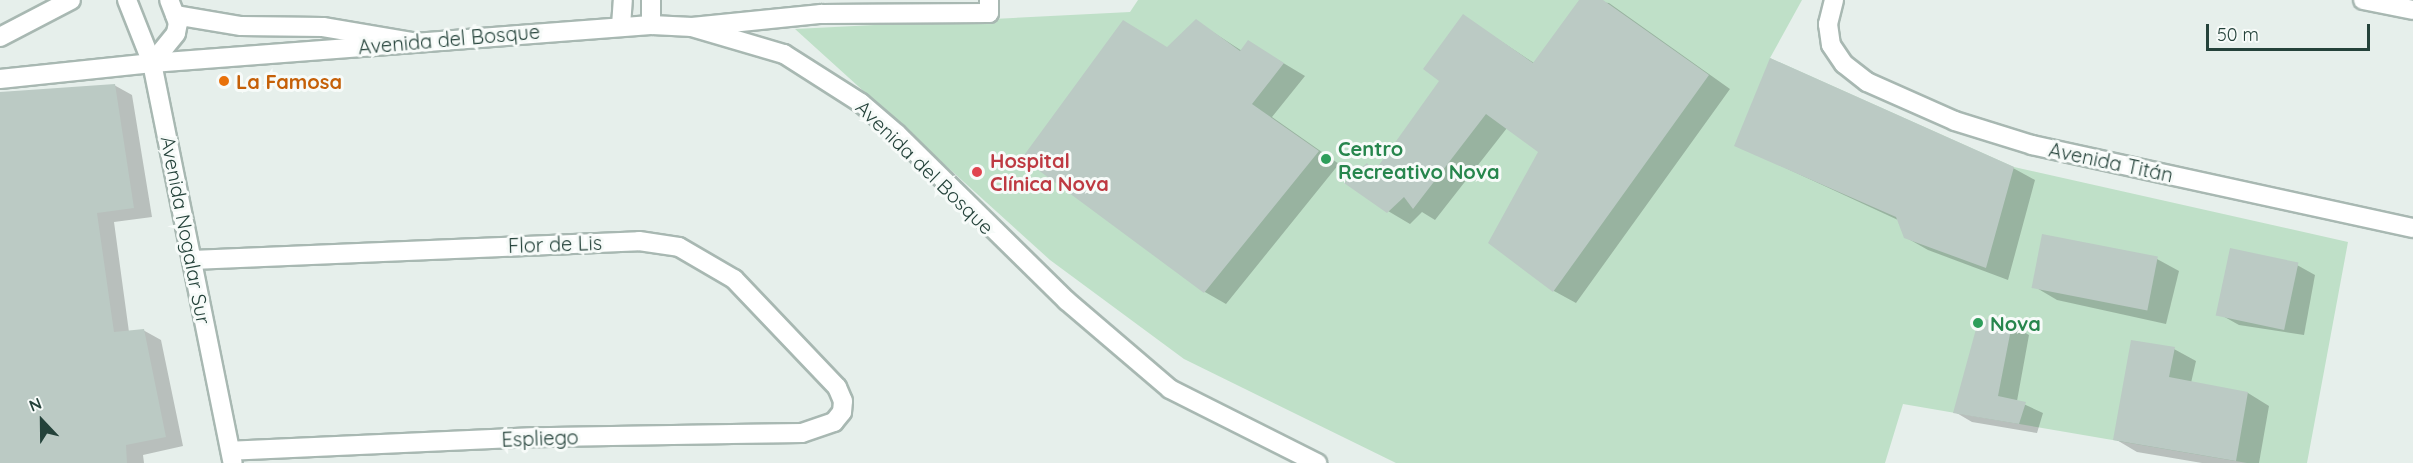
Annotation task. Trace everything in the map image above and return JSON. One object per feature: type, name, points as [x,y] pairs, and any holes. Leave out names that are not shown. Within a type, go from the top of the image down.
[{"type":"street","points":[[0,37],[71,0]]},
{"type":"street","name":"Avenida Nogalar Sur","points":[[128,0],[152,63],[232,457]]},
{"type":"street","points":[[621,26],[623,0]]},
{"type":"street","points":[[651,0],[651,25]]},
{"type":"street","name":"Avenida Titán","points":[[1834,0],[1828,24],[1831,45],[1844,64],[1868,82],[1955,121],[2032,145],[2413,228]]},
{"type":"street","points":[[2363,0],[2413,10]]},
{"type":"street","points":[[692,27],[821,14],[946,6],[989,6]]},
{"type":"street","points":[[152,63],[176,33],[172,7],[241,26],[323,27],[413,42]]},
{"type":"street","name":"Avenida del Bosque","points":[[0,79],[152,63],[621,26],[692,27],[784,54],[820,74],[897,134],[995,233],[1154,376],[1179,394],[1317,463]]},
{"type":"street","name":"Flor de Lis","points":[[192,260],[639,241],[678,247],[734,279],[837,387],[842,412]]},
{"type":"street","name":"Espliego","points":[[232,457],[536,437],[802,433],[823,429],[842,412]]},
{"type":"green space","points":[[1138,0],[1802,0],[1770,58],[2014,167],[2348,242],[2307,463],[2247,463],[1903,404],[1885,463],[1396,463],[1184,359],[1050,260],[795,29],[1130,12]]},
{"type":"building","points":[[1579,0],[1603,0],[1709,75],[1553,292],[1488,243],[1538,152],[1486,114],[1413,209],[1404,197],[1387,213],[1344,183],[1367,163],[1374,172],[1439,81],[1423,69],[1463,14],[1533,63]]},
{"type":"building","points":[[1196,19],[1240,51],[1248,40],[1284,63],[1252,104],[1319,151],[1204,293],[1022,158],[1123,20],[1167,47]]},
{"type":"building","points":[[1770,58],[2014,167],[1986,268],[1904,238],[1896,217],[1734,146]]},
{"type":"building","points":[[115,84],[134,208],[97,213],[114,332],[144,329],[166,437],[126,445],[127,463],[0,463],[0,92]]},
{"type":"building","points":[[2042,234],[2158,257],[2147,311],[2032,288]]},
{"type":"building","points":[[2230,248],[2298,263],[2284,330],[2216,315]]},
{"type":"building","points":[[1979,318],[2012,324],[1998,396],[2026,402],[2019,424],[1953,413]]},
{"type":"building","points":[[2131,340],[2175,347],[2169,377],[2248,392],[2236,461],[2113,440]]},
{"type":"place","name":"La Famosa","points":[[224,81]]},
{"type":"place","name":"Centro Recreativo Nova","points":[[1326,159]]},
{"type":"place","name":"Hospital Clínica Nova","points":[[977,172]]},
{"type":"place","name":"Nova","points":[[1978,323]]}]
